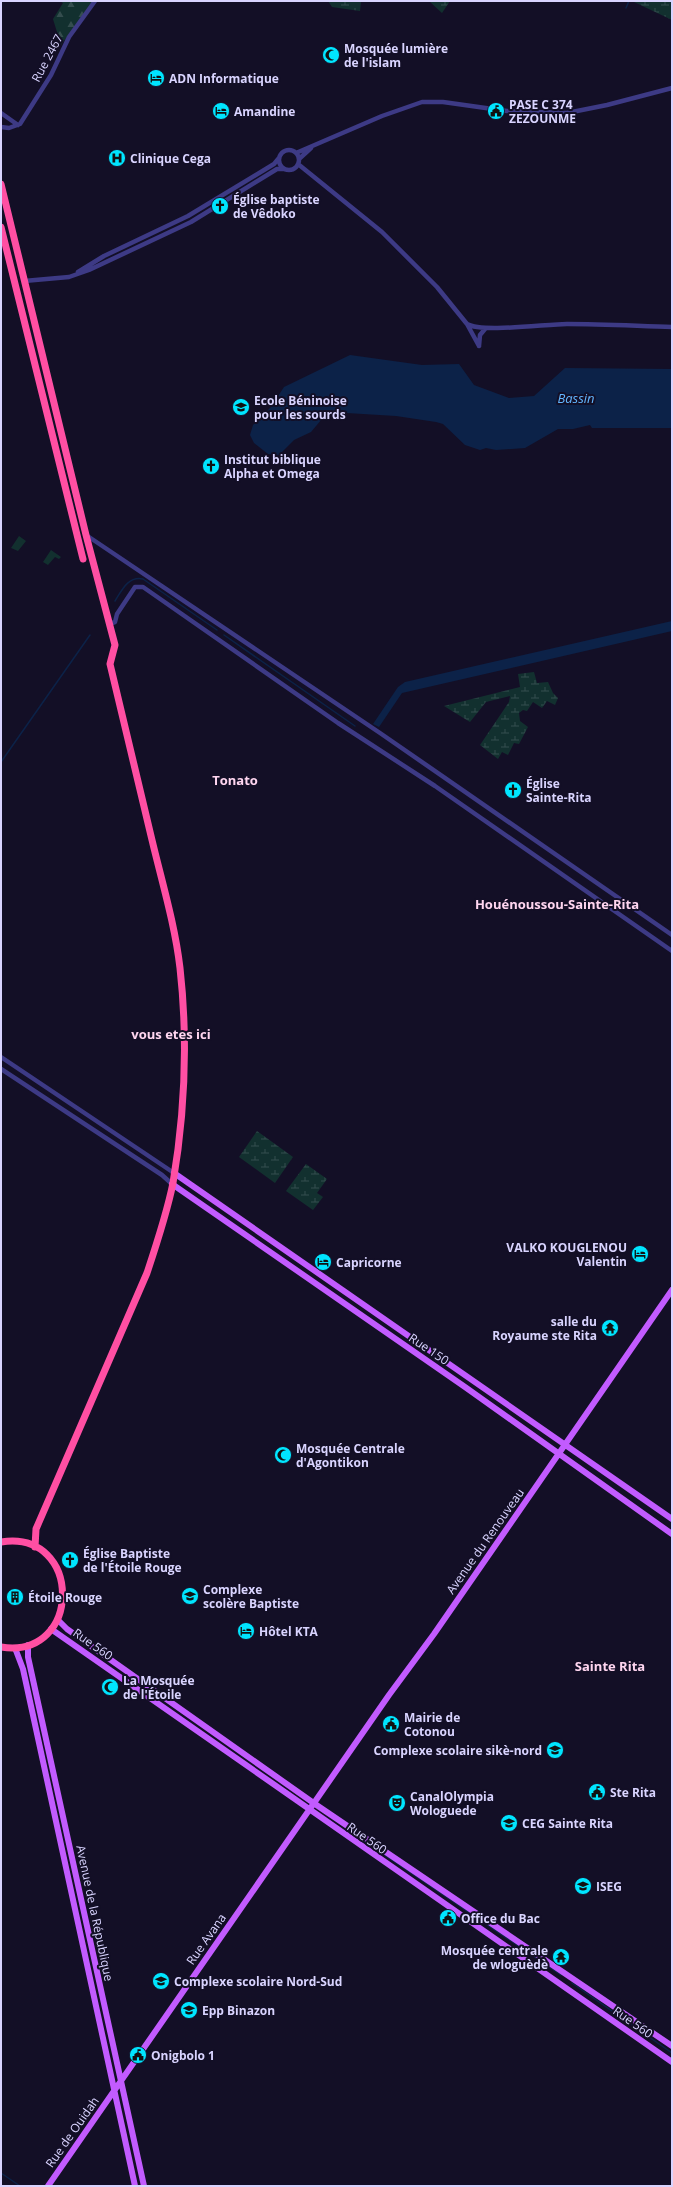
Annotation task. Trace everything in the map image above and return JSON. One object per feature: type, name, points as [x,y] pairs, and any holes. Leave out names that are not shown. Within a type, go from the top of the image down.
[{"type":"highway","points":[[1,184],[86,535],[115,645],[110,664],[170,915],[179,967],[184,1032],[184,1092],[174,1173],[148,1273],[36,1529],[34,1541],[35,1547]]},
{"type":"highway","points":[[1,227],[83,559]]},
{"type":"highway","points":[[1,1542],[18,1542],[35,1547],[52,1561],[61,1578],[64,1599],[58,1620],[41,1638],[28,1645],[15,1648],[1,1647]]},
{"type":"main road","name":"Rue 150","points":[[174,1173],[370,1310],[472,1378],[564,1445],[672,1518]]},
{"type":"main road","name":"Rue 150","points":[[172,1184],[465,1387],[672,1534]]},
{"type":"main road","name":"Avenue du Renouveau","points":[[310,1811],[672,1290]]},
{"type":"main road","points":[[465,1387],[472,1378]]},
{"type":"main road","name":"Rue 560","points":[[58,1620],[67,1629],[315,1804],[672,2046]]},
{"type":"main road","name":"Rue 560","points":[[51,1629],[672,2062]]},
{"type":"main road","name":"Avenue de la République","points":[[28,1645],[28,1657],[144,2186]]},
{"type":"main road","name":"Avenue de la République","points":[[15,1648],[22,1664],[135,2186]]},
{"type":"main road","name":"Rue Avana","points":[[114,2090],[310,1811]]},
{"type":"main road","name":"Rue de Ouidah","points":[[48,2186],[114,2090]]},
{"type":"street","name":"Rue 2467","points":[[18,125],[51,75],[69,37],[95,1]]},
{"type":"street","points":[[296,153],[374,119],[422,102],[443,102],[507,111],[567,113],[607,105],[672,88]]},
{"type":"street","points":[[1,113],[18,125]]},
{"type":"street","points":[[1,127],[9,128],[18,125]]},
{"type":"street","points":[[24,281],[69,277],[75,275],[191,222],[277,170],[291,170],[316,145]]},
{"type":"street","points":[[75,275],[87,265],[188,216],[274,164],[279,158],[280,154],[286,150],[290,149],[296,153]]},
{"type":"street","points":[[296,153],[297,163],[305,171],[347,202],[382,232],[437,287],[467,324],[479,346],[480,335],[485,329]]},
{"type":"street","points":[[279,158],[280,164],[284,169]]},
{"type":"street","points":[[467,324],[475,328],[485,329],[568,324],[672,326]]},
{"type":"street","points":[[86,535],[380,733],[672,935]]},
{"type":"street","points":[[109,624],[115,622],[116,614],[135,586],[143,587],[338,724],[447,794],[672,950]]},
{"type":"street","points":[[1,1057],[174,1173]]},
{"type":"street","points":[[1,1069],[158,1172],[172,1184]]},
{"type":"green space","points":[[60,1],[93,1],[61,45],[53,19],[63,3]]},
{"type":"green space","points":[[328,1],[361,1],[360,11],[332,7]]},
{"type":"green space","points":[[429,1],[450,1],[442,13]]},
{"type":"green space","points":[[632,1],[672,1],[672,20]]},
{"type":"green space","points":[[19,536],[26,541],[18,551],[11,548]]},
{"type":"green space","points":[[51,550],[61,557],[59,559],[55,557],[48,565],[43,562]]},
{"type":"green space","points":[[534,672],[537,683],[548,682],[553,693],[558,698],[555,705],[547,701],[542,708],[533,702],[527,711],[523,710],[519,713],[520,721],[528,727],[519,744],[514,743],[508,755],[502,752],[498,759],[480,745],[509,702],[510,696],[486,702],[470,722],[444,706],[520,687],[518,674]]},
{"type":"green space","points":[[257,1131],[293,1157],[275,1183],[239,1157]]},
{"type":"green space","points":[[306,1164],[327,1179],[317,1193],[323,1197],[313,1210],[286,1191]]},
{"type":"water","name":"Bassin","points":[[350,355],[422,365],[459,364],[474,385],[509,398],[534,396],[565,368],[672,369],[672,428],[592,428],[590,425],[573,429],[558,429],[525,448],[496,450],[486,448],[480,450],[465,445],[443,424],[436,422],[396,416],[330,412],[327,413],[311,432],[294,440],[279,455],[268,454],[254,443],[250,435],[253,425],[271,407],[284,387]]},
{"type":"water","points":[[672,621],[672,631],[402,693],[379,727],[373,724],[398,687],[405,682]]},
{"type":"waterway","points":[[626,8],[629,1]]},
{"type":"waterway","points":[[115,601],[123,588],[129,582],[143,579],[217,630]]},
{"type":"waterway","points":[[1,762],[90,635]]},
{"type":"waterway","points":[[224,635],[355,726]]},
{"type":"waterway","points":[[351,1832],[561,1975]]},
{"type":"waterway","points":[[572,1983],[672,2053]]},
{"type":"waterway","points":[[1,2173],[20,2186]]},
{"type":"place","name":"Mosquée lumière de l'islam","points":[[331,55]]},
{"type":"place","name":"ADN Informatique","points":[[156,78]]},
{"type":"place","name":"Amandine","points":[[221,111]]},
{"type":"place","name":"PASE C 374 ZEZOUNME","points":[[496,111]]},
{"type":"place","name":"Clinique Cega","points":[[117,158]]},
{"type":"place","name":"Église baptiste de Vêdoko","points":[[220,206]]},
{"type":"place","name":"Ecole Béninoise pour les sourds","points":[[241,407]]},
{"type":"place","name":"Institut biblique Alpha et Omega","points":[[211,466]]},
{"type":"place","name":"Église Sainte-Rita","points":[[513,790]]},
{"type":"place","name":"VALKO KOUGLENOU Valentin","points":[[640,1254]]},
{"type":"place","name":"Capricorne","points":[[323,1262]]},
{"type":"place","name":"salle du Royaume ste Rita","points":[[610,1328]]},
{"type":"place","name":"Mosquée Centrale d'Agontikon","points":[[283,1455]]},
{"type":"place","name":"Église Baptiste de l'Étoile Rouge","points":[[70,1560]]},
{"type":"place","name":"Complexe scolère Baptiste","points":[[190,1596]]},
{"type":"place","name":"Étoile Rouge","points":[[15,1597]]},
{"type":"place","name":"Hôtel KTA","points":[[246,1631]]},
{"type":"place","name":"La Mosquée de l'Étoile","points":[[110,1687]]},
{"type":"place","name":"Mairie de Cotonou","points":[[391,1724]]},
{"type":"place","name":"Complexe scolaire sikè-nord","points":[[555,1750]]},
{"type":"place","name":"Ste Rita","points":[[597,1792]]},
{"type":"place","name":"CanalOlympia Wologuede","points":[[397,1803]]},
{"type":"place","name":"CEG Sainte Rita","points":[[509,1823]]},
{"type":"place","name":"ISEG","points":[[583,1886]]},
{"type":"place","name":"Office du Bac","points":[[448,1918]]},
{"type":"place","name":"Mosquée centrale de wloguèdè","points":[[561,1957]]},
{"type":"place","name":"Complexe scolaire Nord-Sud","points":[[161,1981]]},
{"type":"place","name":"Epp Binazon","points":[[189,2010]]},
{"type":"place","name":"Onigbolo 1","points":[[138,2055]]},
{"type":"district","name":"Tonato","points":[[235,780]]},
{"type":"district","name":"Houénoussou-Sainte-Rita","points":[[557,904]]},
{"type":"district","name":"vous etes ici","points":[[171,1034]]},
{"type":"district","name":"Sainte Rita","points":[[610,1666]]}]
